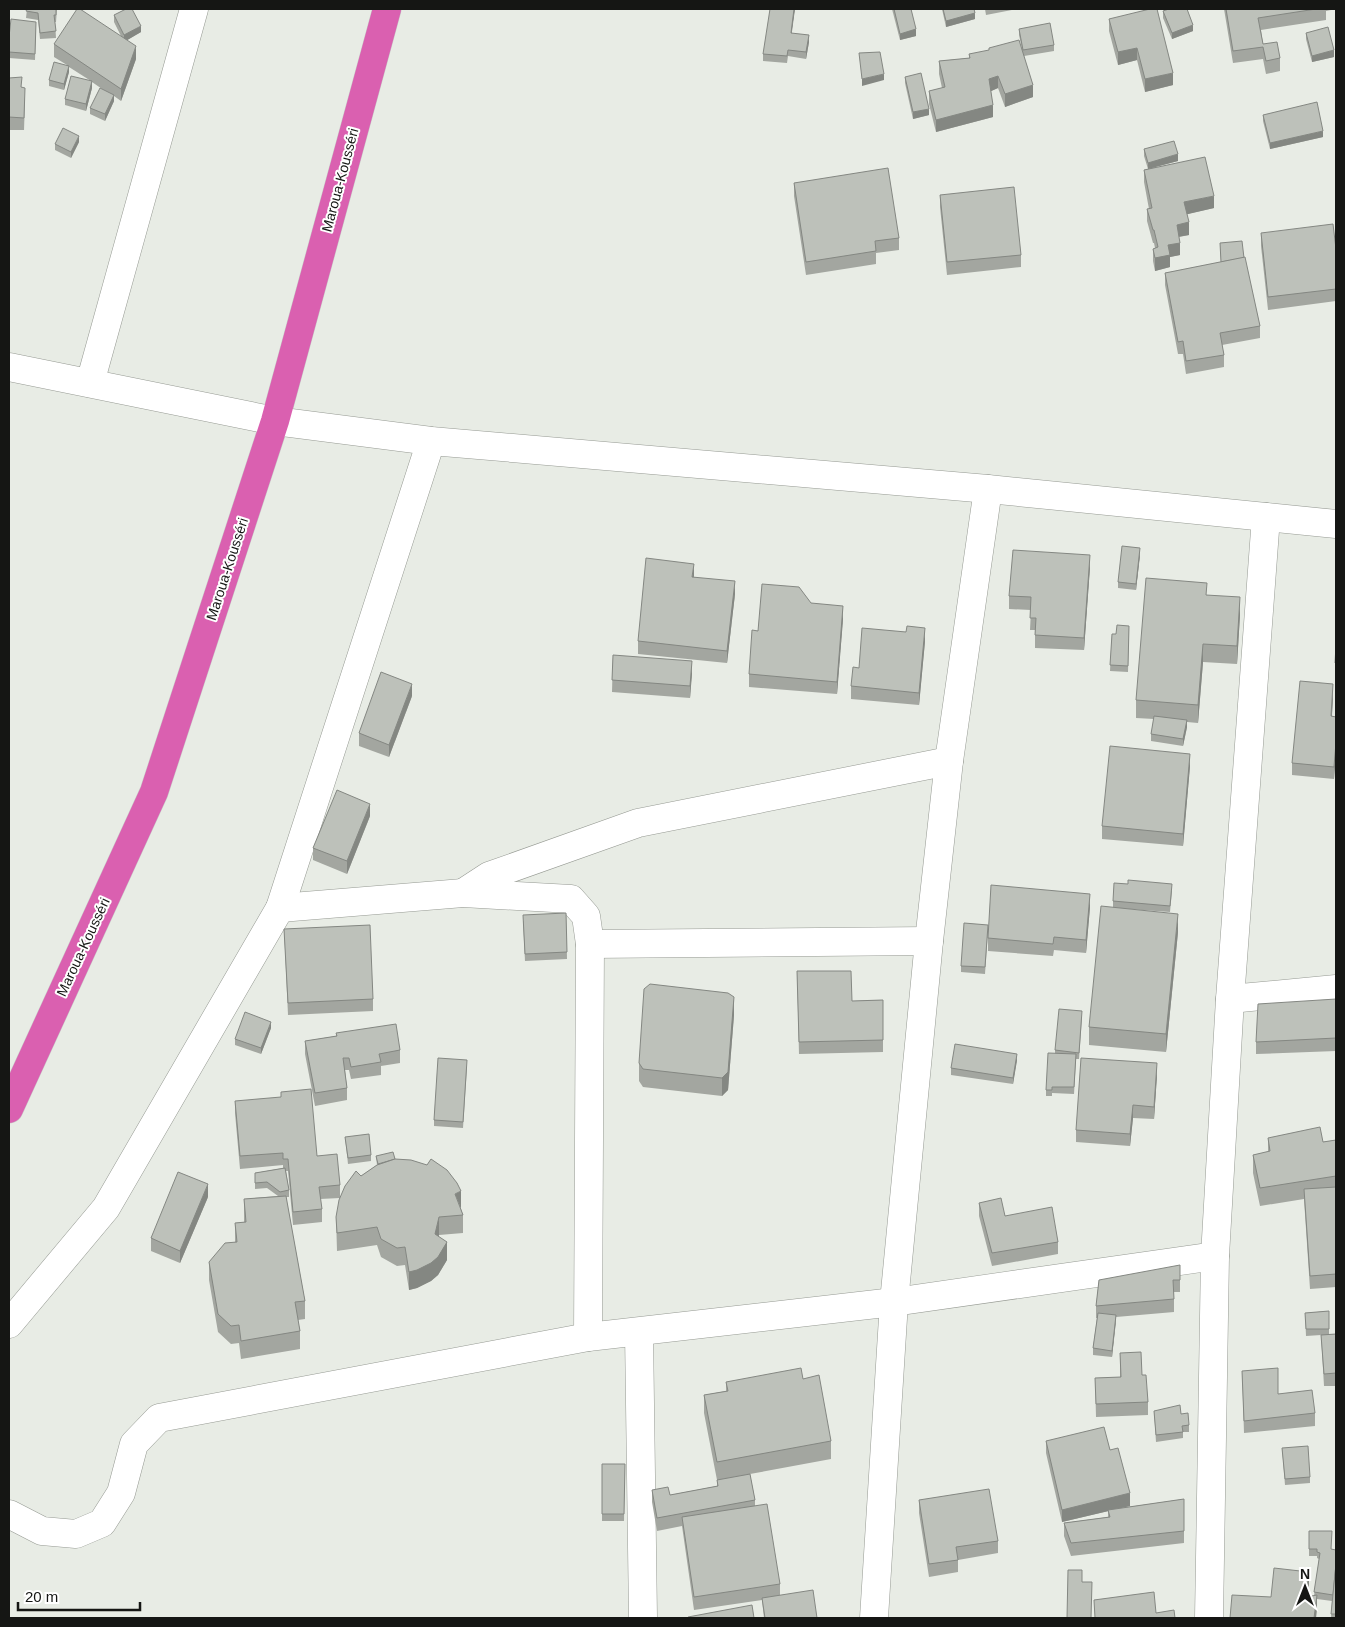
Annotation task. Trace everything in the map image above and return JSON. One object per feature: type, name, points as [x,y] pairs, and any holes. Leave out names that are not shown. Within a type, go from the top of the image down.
[{"type":"highway","name":"Maroua-Kousséri","points":[[9,1109],[154,792],[275,421],[387,9]]},
{"type":"street","points":[[90,383],[194,9]]},
{"type":"street","points":[[9,367],[275,421],[431,440],[988,489],[1336,524]]},
{"type":"street","points":[[9,1324],[106,1208],[280,908],[431,440]]},
{"type":"street","points":[[874,1618],[894,1302],[929,941],[949,761],[988,489]]},
{"type":"street","points":[[1209,1618],[1215,1256],[1230,999],[1266,517]]},
{"type":"street","points":[[464,893],[489,876],[638,823],[949,761]]},
{"type":"street","points":[[280,908],[464,893],[571,899],[586,916],[590,944],[588,1337]]},
{"type":"street","points":[[590,944],[929,941]]},
{"type":"street","points":[[1230,999],[1336,988]]},
{"type":"street","points":[[9,1514],[42,1532],[76,1534],[102,1523],[121,1493],[134,1444],[159,1418],[588,1337],[894,1302],[1215,1256]]},
{"type":"street","points":[[639,1332],[643,1618]]},
{"type":"building","points":[[27,9],[56,9],[56,15],[54,15],[56,31],[40,33],[38,13],[26,11]]},
{"type":"building","points":[[77,9],[80,9],[136,46],[121,89],[54,44]]},
{"type":"building","points":[[126,9],[132,9],[141,26],[124,35],[114,15]]},
{"type":"building","points":[[770,9],[794,9],[791,33],[809,35],[806,52],[788,50],[787,56],[763,54]]},
{"type":"building","points":[[894,9],[911,9],[916,29],[900,34]]},
{"type":"building","points":[[943,9],[974,9],[975,13],[946,21]]},
{"type":"building","points":[[1157,9],[1173,73],[1145,79],[1137,48],[1118,52],[1109,19]]},
{"type":"building","points":[[1187,9],[1193,25],[1172,33],[1163,11]]},
{"type":"building","points":[[1226,9],[1316,9],[1258,18],[1263,44],[1277,42],[1280,58],[1266,61],[1263,47],[1233,51]]},
{"type":"building","points":[[11,19],[36,22],[35,54],[9,52]]},
{"type":"building","points":[[1050,23],[1054,45],[1023,50],[1019,29]]},
{"type":"building","points":[[1328,27],[1334,50],[1312,56],[1306,33]]},
{"type":"building","points":[[1019,40],[1033,85],[1005,94],[998,76],[989,79],[993,105],[936,120],[929,91],[945,87],[939,61],[970,58],[969,54],[989,50],[989,48]]},
{"type":"building","points":[[880,52],[884,74],[862,79],[859,53]]},
{"type":"building","points":[[54,62],[69,66],[64,84],[49,80]]},
{"type":"building","points":[[921,73],[929,109],[913,112],[905,77]]},
{"type":"building","points":[[71,76],[92,81],[86,104],[65,99]]},
{"type":"building","points":[[22,77],[21,87],[25,88],[24,118],[9,117],[9,78]]},
{"type":"building","points":[[100,88],[114,95],[105,114],[90,108]]},
{"type":"building","points":[[1317,102],[1323,131],[1270,143],[1263,115]]},
{"type":"building","points":[[63,128],[79,136],[71,152],[55,144]]},
{"type":"building","points":[[1174,141],[1178,154],[1148,163],[1144,149]]},
{"type":"building","points":[[1205,157],[1214,196],[1184,202],[1189,222],[1177,225],[1180,243],[1168,245],[1170,255],[1155,258],[1153,249],[1158,247],[1147,209],[1152,208],[1144,170]]},
{"type":"building","points":[[888,168],[899,238],[875,241],[876,251],[806,262],[794,183]]},
{"type":"building","points":[[1014,187],[1021,255],[947,262],[940,195]]},
{"type":"building","points":[[1333,224],[1336,249],[1336,289],[1268,297],[1261,233]]},
{"type":"building","points":[[1242,241],[1244,258],[1221,262],[1220,243]]},
{"type":"building","points":[[1245,257],[1260,326],[1220,333],[1224,355],[1186,361],[1183,341],[1178,342],[1165,273]]},
{"type":"building","points":[[1122,546],[1140,548],[1136,584],[1118,582]]},
{"type":"building","points":[[1013,550],[1090,555],[1084,638],[1035,635],[1036,618],[1030,618],[1031,597],[1009,596]]},
{"type":"building","points":[[646,558],[694,564],[692,577],[735,581],[727,651],[638,641]]},
{"type":"building","points":[[1146,578],[1207,583],[1206,595],[1240,597],[1237,646],[1203,644],[1198,705],[1136,700]]},
{"type":"building","points":[[762,584],[799,587],[811,603],[843,606],[837,682],[749,674],[752,630],[758,631]]},
{"type":"building","points":[[1117,625],[1129,626],[1128,666],[1110,665],[1112,634],[1116,634]]},
{"type":"building","points":[[907,626],[925,628],[919,693],[851,686],[853,667],[859,668],[862,628],[906,632]]},
{"type":"building","points":[[613,655],[692,661],[690,686],[612,680]]},
{"type":"building","points":[[381,672],[412,684],[389,745],[359,733]]},
{"type":"building","points":[[1300,681],[1333,684],[1331,716],[1336,717],[1334,767],[1292,763]]},
{"type":"building","points":[[1154,716],[1187,720],[1183,739],[1151,734]]},
{"type":"building","points":[[1110,746],[1190,754],[1183,834],[1102,826]]},
{"type":"building","points":[[337,790],[370,804],[347,861],[313,848]]},
{"type":"building","points":[[1128,880],[1172,884],[1170,906],[1113,901],[1114,883],[1128,884]]},
{"type":"building","points":[[991,885],[1090,894],[1086,940],[1054,937],[1053,944],[988,938]]},
{"type":"building","points":[[1101,906],[1178,914],[1166,1034],[1089,1027]]},
{"type":"building","points":[[566,913],[567,952],[525,954],[523,915]]},
{"type":"building","points":[[964,923],[988,925],[985,967],[961,966]]},
{"type":"building","points":[[370,925],[373,999],[288,1003],[284,929]]},
{"type":"building","points":[[797,971],[851,971],[852,1001],[883,1000],[883,1040],[799,1042]]},
{"type":"building","points":[[650,984],[728,993],[734,997],[728,1072],[722,1078],[643,1069],[639,1063],[644,989]]},
{"type":"building","points":[[1336,999],[1336,1038],[1256,1042],[1258,1004]]},
{"type":"building","points":[[1059,1009],[1082,1011],[1079,1053],[1055,1050]]},
{"type":"building","points":[[245,1012],[271,1022],[261,1048],[235,1039]]},
{"type":"building","points":[[396,1024],[400,1050],[379,1054],[381,1062],[351,1067],[349,1058],[343,1058],[347,1088],[315,1093],[305,1041],[337,1036],[336,1033]]},
{"type":"building","points":[[955,1044],[1017,1054],[1013,1078],[951,1068]]},
{"type":"building","points":[[1048,1053],[1076,1054],[1074,1087],[1052,1087],[1052,1090],[1046,1090]]},
{"type":"building","points":[[438,1058],[467,1060],[463,1122],[434,1120]]},
{"type":"building","points":[[1081,1058],[1157,1063],[1154,1107],[1133,1105],[1130,1134],[1076,1130]]},
{"type":"building","points":[[311,1089],[317,1156],[337,1154],[340,1185],[319,1187],[322,1209],[293,1212],[288,1159],[283,1159],[283,1153],[240,1156],[235,1101],[281,1097],[281,1092]]},
{"type":"building","points":[[1320,1127],[1323,1142],[1336,1140],[1336,1176],[1260,1188],[1253,1155],[1270,1151],[1268,1138]]},
{"type":"building","points":[[369,1134],[371,1155],[348,1158],[345,1137]]},
{"type":"building","points":[[393,1152],[395,1159],[378,1164],[376,1156]]},
{"type":"building","points":[[395,1159],[411,1160],[427,1165],[431,1159],[447,1170],[461,1191],[455,1194],[463,1215],[439,1217],[435,1234],[447,1242],[438,1257],[431,1263],[409,1272],[405,1247],[397,1248],[381,1239],[377,1227],[337,1233],[336,1217],[339,1200],[345,1186],[356,1171],[361,1176],[377,1165]]},
{"type":"building","points":[[285,1168],[289,1190],[280,1192],[267,1182],[255,1183],[255,1173]]},
{"type":"building","points":[[178,1172],[208,1184],[180,1251],[151,1238]]},
{"type":"building","points":[[1336,1187],[1336,1274],[1310,1276],[1304,1189]]},
{"type":"building","points":[[286,1196],[305,1301],[295,1302],[300,1331],[241,1341],[239,1325],[231,1326],[218,1314],[209,1262],[225,1243],[237,1242],[235,1223],[246,1222],[244,1199]]},
{"type":"building","points":[[1001,1198],[1005,1216],[1052,1207],[1058,1242],[992,1253],[979,1203]]},
{"type":"building","points":[[1180,1265],[1180,1280],[1173,1280],[1174,1299],[1096,1306],[1099,1280]]},
{"type":"building","points":[[1329,1311],[1329,1329],[1306,1329],[1305,1313]]},
{"type":"building","points":[[1098,1313],[1116,1315],[1112,1351],[1093,1348]]},
{"type":"building","points":[[1336,1334],[1336,1373],[1324,1374],[1321,1335]]},
{"type":"building","points":[[1141,1352],[1142,1375],[1146,1375],[1148,1402],[1096,1404],[1095,1378],[1121,1377],[1120,1353]]},
{"type":"building","points":[[801,1368],[803,1379],[819,1375],[831,1441],[717,1462],[704,1395],[728,1391],[726,1382]]},
{"type":"building","points":[[1278,1368],[1278,1394],[1312,1390],[1315,1413],[1244,1421],[1242,1371]]},
{"type":"building","points":[[1180,1405],[1181,1414],[1188,1413],[1189,1425],[1182,1426],[1183,1432],[1156,1435],[1154,1411]]},
{"type":"building","points":[[1104,1427],[1110,1450],[1118,1448],[1130,1493],[1062,1510],[1046,1441]]},
{"type":"building","points":[[1308,1446],[1310,1477],[1285,1479],[1282,1448]]},
{"type":"building","points":[[602,1464],[625,1464],[624,1514],[602,1514]]},
{"type":"building","points":[[750,1474],[755,1500],[657,1518],[652,1490],[668,1487],[670,1495],[718,1486],[717,1480]]},
{"type":"building","points":[[989,1489],[998,1541],[956,1547],[958,1560],[929,1564],[919,1500]]},
{"type":"building","points":[[1184,1499],[1184,1531],[1071,1543],[1064,1523],[1110,1517],[1108,1510]]},
{"type":"building","points":[[767,1504],[780,1584],[694,1597],[682,1517]]},
{"type":"building","points":[[1309,1531],[1332,1531],[1331,1549],[1336,1550],[1333,1595],[1314,1592],[1320,1553],[1317,1552],[1317,1549],[1309,1549]]},
{"type":"building","points":[[1336,1564],[1336,1614],[1331,1614]]},
{"type":"building","points":[[1274,1568],[1309,1572],[1306,1597],[1317,1595],[1314,1618],[1230,1618],[1232,1595],[1271,1597]]},
{"type":"building","points":[[1068,1570],[1082,1570],[1082,1582],[1092,1582],[1091,1618],[1067,1618]]},
{"type":"building","points":[[813,1590],[817,1618],[765,1618],[762,1598]]},
{"type":"building","points":[[1154,1592],[1156,1613],[1174,1610],[1175,1618],[1095,1618],[1094,1600]]},
{"type":"building","points":[[752,1605],[754,1618],[688,1618],[688,1617]]}]
